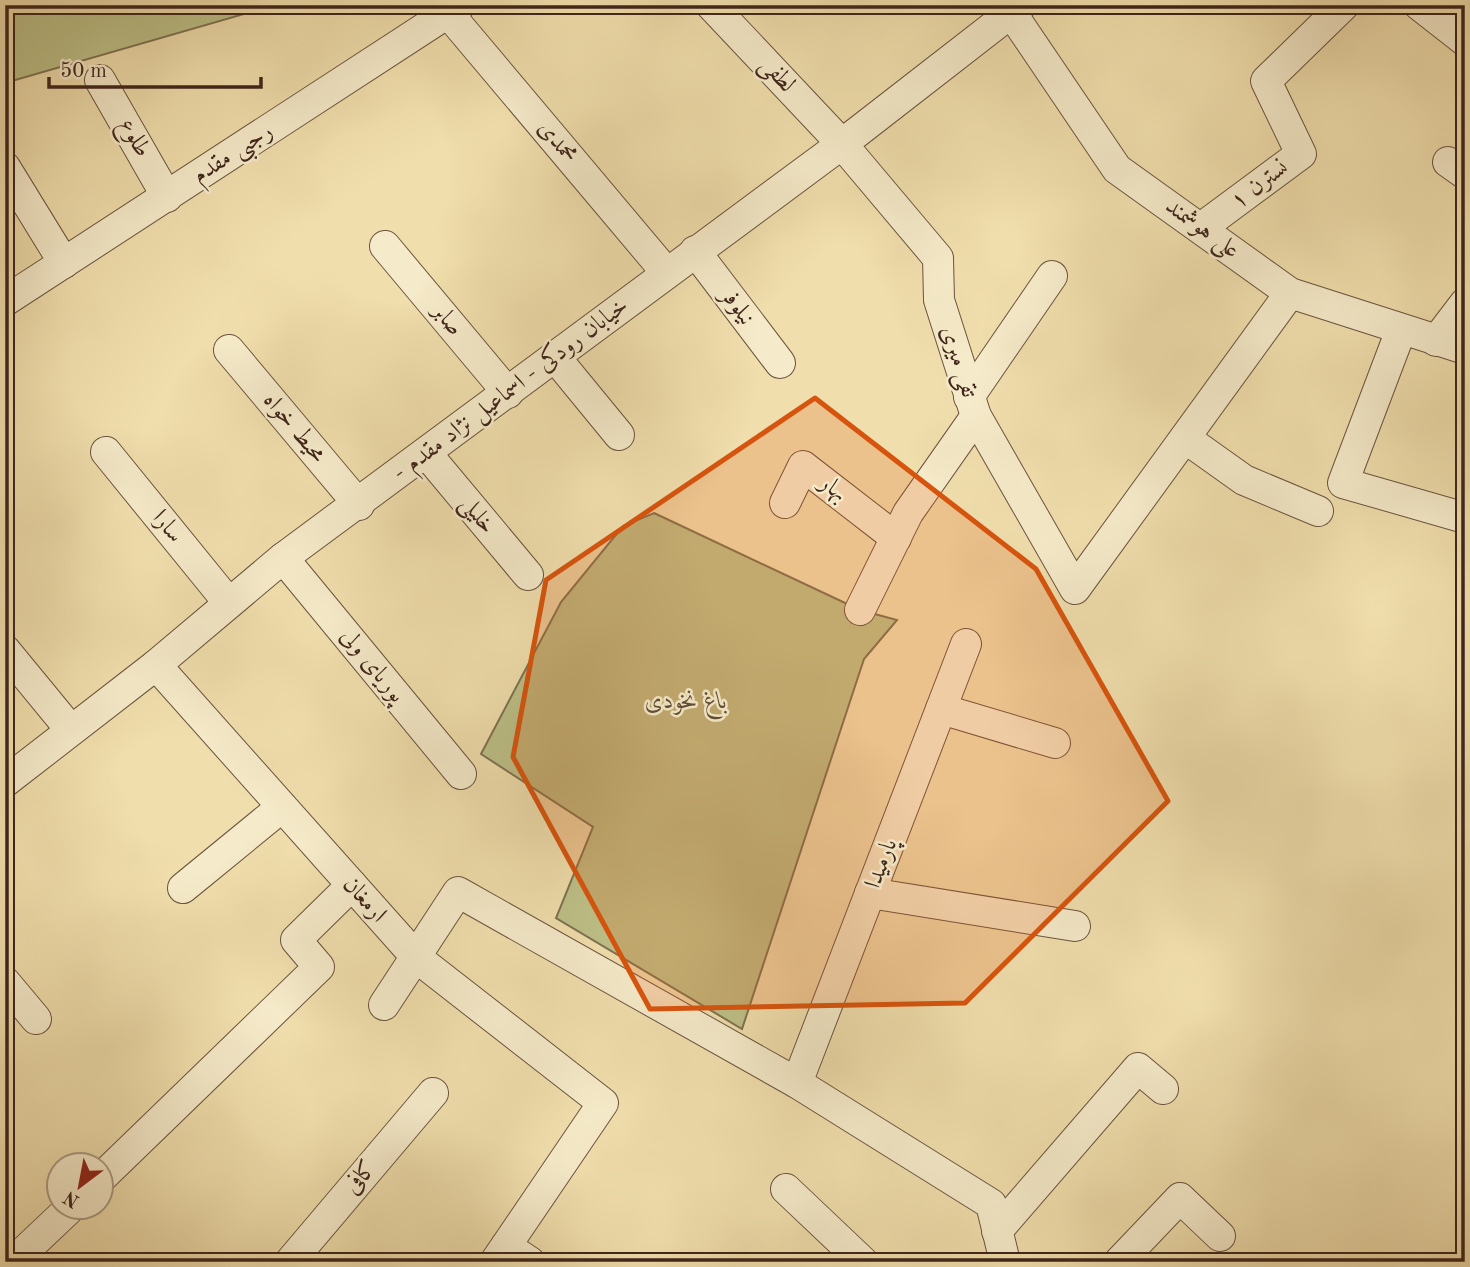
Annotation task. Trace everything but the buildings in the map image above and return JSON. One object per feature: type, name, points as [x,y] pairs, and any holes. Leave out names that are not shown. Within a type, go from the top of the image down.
[{"type":"street","name":"لطفی","points":[[711,5],[842,144]]},
{"type":"street","name":"نسترن ۱","points":[[1200,228],[1301,153],[1266,81],[1344,5]]},
{"type":"street","points":[[1419,5],[1465,41]]},
{"type":"street","name":"- خیابان رودکی - اسماعیل نژاد مقدم","points":[[5,782],[156,665],[228,602],[284,558],[359,505],[666,272],[842,144],[1013,8]]},
{"type":"street","name":"علی هوشمند","points":[[1013,8],[1118,169],[1290,293],[1465,349]]},
{"type":"street","name":"رجبی مقدم","points":[[5,301],[454,9]]},
{"type":"street","name":"محمدی","points":[[454,9],[666,272]]},
{"type":"street","name":"طلوع","points":[[100,80],[167,197]]},
{"type":"street","name":"تقی میری","points":[[842,144],[938,258],[939,300],[972,407],[1075,589],[1185,438]]},
{"type":"street","points":[[5,167],[64,263]]},
{"type":"street","name":"صابر","points":[[385,246],[508,393]]},
{"type":"street","name":"نیلوفر","points":[[695,251],[780,363]]},
{"type":"street","points":[[860,610],[908,513],[1052,276]]},
{"type":"street","points":[[1290,293],[1185,438],[1244,480],[1318,511]]},
{"type":"street","points":[[1436,341],[1465,303]]},
{"type":"street","points":[[1401,330],[1343,483],[1465,518]]},
{"type":"street","name":"محیط خواه","points":[[229,351],[359,505]]},
{"type":"street","points":[[555,357],[619,435]]},
{"type":"street","name":"سارا","points":[[106,452],[228,602]]},
{"type":"street","name":"خلیلی","points":[[426,454],[528,575]]},
{"type":"street","name":"بهار","points":[[785,503],[803,466],[896,538]]},
{"type":"street","name":"پوریای ولی","points":[[284,558],[461,774]]},
{"type":"street","name":"پارمیدا","points":[[797,1083],[966,644]]},
{"type":"street","points":[[5,650],[70,729]]},
{"type":"street","name":"ارمغان","points":[[156,665],[416,958],[603,1103],[511,1256]]},
{"type":"street","points":[[941,709],[1055,743]]},
{"type":"street","points":[[183,888],[282,807]]},
{"type":"street","points":[[116,1163],[319,967],[296,940],[352,885]]},
{"type":"street","points":[[384,1005],[458,892],[797,1083],[991,1205],[1005,1262]]},
{"type":"street","points":[[870,893],[1075,926]]},
{"type":"street","points":[[5,982],[36,1019]]},
{"type":"street","points":[[998,1231],[1138,1068],[1163,1089]]},
{"type":"street","name":"کافی","points":[[290,1262],[433,1093]]},
{"type":"street","points":[[786,1188],[863,1262]]},
{"type":"street","points":[[1119,1262],[1181,1198],[1220,1236]]},
{"type":"street","points":[[13,1262],[55,1222]]},
{"type":"highlighted area","points":[[815,398],[1036,569],[1168,801],[965,1003],[650,1009],[513,757],[546,580]]},
{"type":"green space","points":[[5,5],[275,5],[5,83]]},
{"type":"green space","name":"باغ نخودی","points":[[654,513],[860,610],[897,620],[864,659],[742,1029],[556,918],[593,827],[481,754],[561,602],[623,526]]}]
